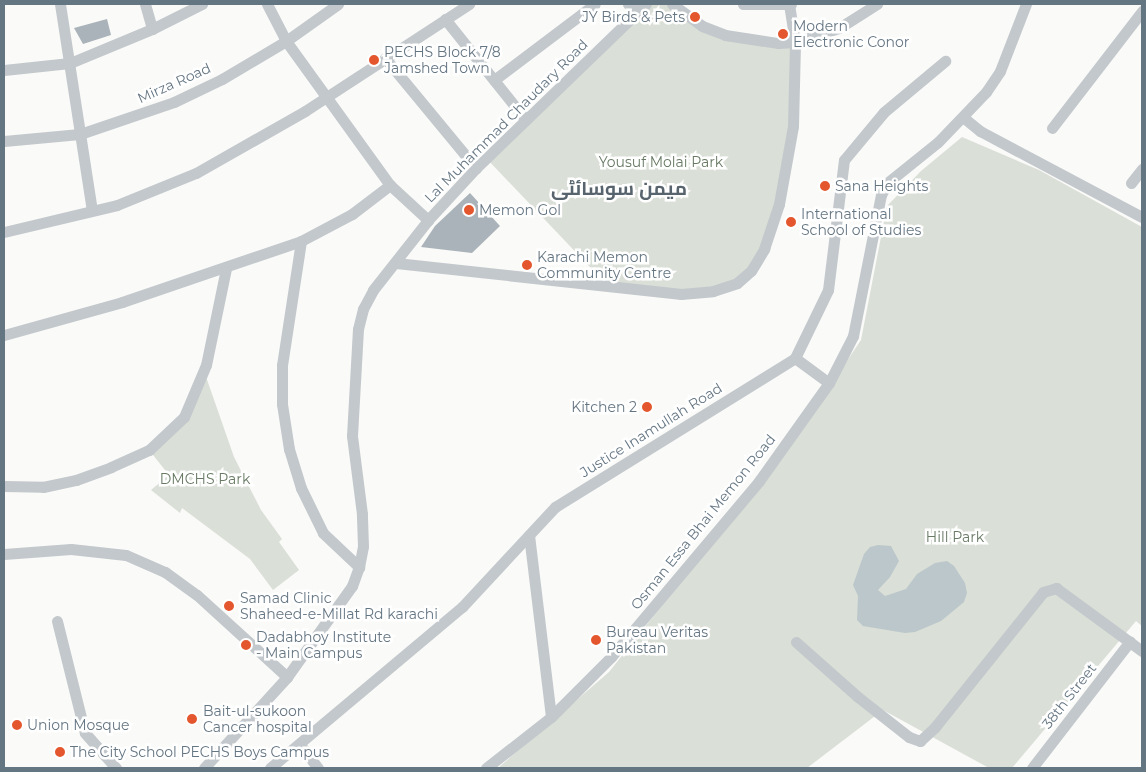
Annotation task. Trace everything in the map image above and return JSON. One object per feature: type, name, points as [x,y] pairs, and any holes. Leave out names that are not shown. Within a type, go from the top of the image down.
[{"type":"street","points":[[60,4],[92,211]]},
{"type":"street","points":[[145,4],[152,29]]},
{"type":"street","points":[[4,70],[70,63],[152,29],[202,4]]},
{"type":"street","points":[[267,4],[286,41],[390,185],[428,220]]},
{"type":"street","name":"Mirza Road","points":[[4,141],[80,134],[174,102],[222,79],[286,41],[338,4]]},
{"type":"street","points":[[4,232],[117,206],[196,173],[326,97],[469,4]]},
{"type":"street","points":[[494,80],[596,4]]},
{"type":"street","points":[[628,4],[643,7]]},
{"type":"street","points":[[672,4],[702,26],[725,36],[747,40],[796,42],[839,28],[877,4]]},
{"type":"street","points":[[396,263],[681,294],[713,291],[737,283],[751,271],[764,249],[777,212],[794,126],[796,42],[790,4],[743,4]]},
{"type":"street","name":"Osman Essa Bhai Memon Road","points":[[486,768],[551,716],[611,657],[747,495],[829,383],[853,336],[881,195],[887,183],[964,118],[1000,71],[1026,4]]},
{"type":"street","name":"Lal Muhammad Chaudary Road","points":[[204,768],[287,677],[352,586],[359,568],[363,546],[362,514],[352,436],[358,329],[363,309],[373,290],[428,220],[476,168],[643,7]]},
{"type":"street","points":[[1052,128],[1142,11]]},
{"type":"street","points":[[445,20],[526,120]]},
{"type":"street","points":[[385,58],[476,168]]},
{"type":"street","points":[[829,383],[795,358],[828,290],[844,160],[884,112],[945,61]]},
{"type":"street","points":[[964,118],[980,131],[1142,217]]},
{"type":"street","points":[[1132,184],[1142,169]]},
{"type":"street","points":[[4,335],[122,302],[301,241],[352,214],[390,185]]},
{"type":"street","points":[[301,241],[282,365],[282,404],[289,449],[301,488],[323,533],[359,568]]},
{"type":"street","points":[[4,486],[43,486],[76,480],[149,450],[177,423],[184,416],[206,365],[226,268]]},
{"type":"street","name":"Justice Inamullah Road","points":[[270,768],[300,745],[462,607],[555,507],[795,358]]},
{"type":"street","points":[[529,535],[551,716]]},
{"type":"street","points":[[4,554],[71,548],[126,555],[165,572],[196,595],[287,677]]},
{"type":"street","points":[[796,642],[858,697],[909,737],[920,741],[935,727],[1042,592],[1056,588],[1142,650]]},
{"type":"street","points":[[57,621],[85,733],[116,768]]},
{"type":"street","name":"38th Street","points":[[1032,768],[1130,641]]},
{"type":"street","points":[[300,745],[318,768]]},
{"type":"green space","name":"Yousuf Molai Park","points":[[646,4],[675,4],[725,35],[795,42],[793,126],[779,204],[751,271],[713,291],[608,286],[486,158]]},
{"type":"green space","name":"Hill Park","points":[[962,137],[1039,170],[1142,227],[1142,626],[1136,621],[1012,768],[989,768],[883,710],[807,768],[498,768],[609,672],[793,441],[861,340],[887,206],[921,171]]},
{"type":"green space","name":"DMCHS Park","points":[[204,371],[234,457],[261,510],[282,539],[279,542],[299,570],[273,590],[250,559],[182,508],[180,513],[151,490],[169,475],[149,450],[184,417]]},
{"type":"shaded area","points":[[878,545],[891,546],[899,561],[890,577],[878,590],[885,596],[906,589],[917,574],[935,563],[947,561],[954,566],[965,583],[967,593],[964,602],[941,621],[915,632],[905,633],[863,626],[857,620],[858,596],[853,585],[864,554],[870,547]]},
{"type":"building","points":[[107,19],[111,35],[83,44],[74,28]]},
{"type":"building","name":"Memon Gol","points":[[470,193],[500,226],[472,253],[421,247],[435,226]]},
{"type":"place","name":"JY Birds & Pets","points":[[695,17]]},
{"type":"place","name":"Modern Electronic Conor","points":[[783,34]]},
{"type":"place","name":"PECHS Block 7/8 Jamshed Town","points":[[374,60]]},
{"type":"place","name":"Sana Heights","points":[[825,186]]},
{"type":"place","name":"Memon Gol","points":[[469,210]]},
{"type":"place","name":"International School of Studies","points":[[791,222]]},
{"type":"place","name":"Karachi Memon Community Centre","points":[[527,265]]},
{"type":"place","name":"Kitchen 2","points":[[647,407]]},
{"type":"place","name":"Samad Clinic Shaheed-e-Millat Rd karachi","points":[[229,606]]},
{"type":"place","name":"Bureau Veritas Pakistan","points":[[596,640]]},
{"type":"place","name":"Dadabhoy Institute - Main Campus","points":[[246,645]]},
{"type":"place","name":"Bait-ul-sukoon Cancer hospital","points":[[192,719]]},
{"type":"place","name":"Union Mosque","points":[[17,725]]},
{"type":"place","name":"The City School PECHS Boys Campus","points":[[60,752]]},
{"type":"district","name":"میمن سوسائٹی","points":[[619,189]]}]
